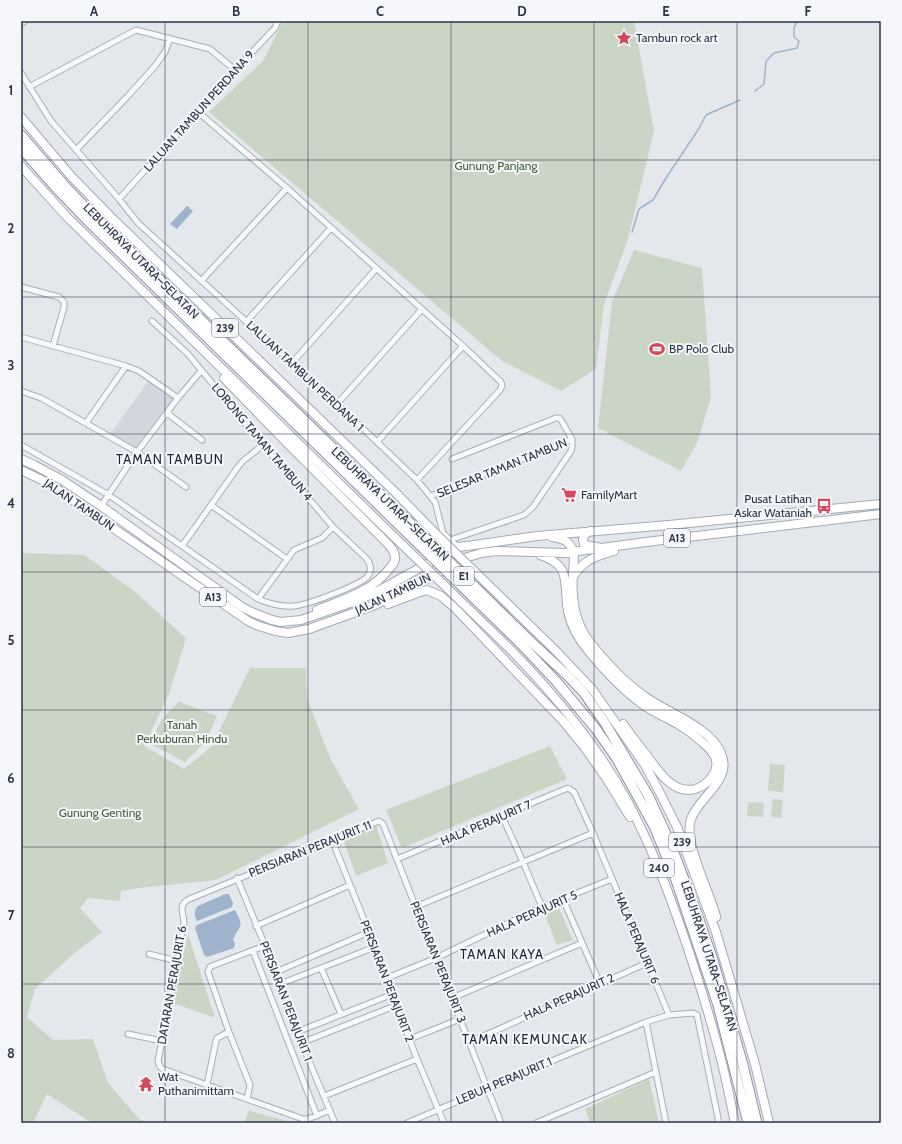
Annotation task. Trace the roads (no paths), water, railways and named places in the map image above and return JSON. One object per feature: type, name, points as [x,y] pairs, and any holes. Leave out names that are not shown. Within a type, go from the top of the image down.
[{"type":"highway","name":"LEBUHRAYA UTARA–SELATAN","points":[[21,135],[87,209],[398,518],[523,640],[567,675],[584,693],[605,723],[648,795],[671,845],[715,967],[738,1046],[757,1123]]},
{"type":"highway","name":"LEBUHRAYA UTARA–SELATAN","points":[[21,148],[84,217],[398,518]]},
{"type":"highway","name":"LEBUHRAYA UTARA–SELATAN","points":[[523,640],[596,729],[617,759],[654,826],[675,877],[718,1005],[748,1123]]},
{"type":"main road","name":"239","points":[[21,117],[71,176],[395,492],[592,688],[645,765],[677,827],[716,932],[755,1064],[769,1123]]},
{"type":"main road","name":"240","points":[[21,166],[66,216],[511,650],[558,701],[585,735],[606,764],[626,798],[668,890],[697,976],[720,1056],[735,1123]]},
{"type":"main road","points":[[179,326],[188,341],[386,542],[394,553],[395,558],[393,563],[379,580],[353,595],[311,612],[301,620]]},
{"type":"main road","name":"JALAN TAMBUN","points":[[21,458],[62,480],[101,506],[242,607],[272,620],[282,622],[301,620],[333,610],[373,594],[458,548],[538,536],[663,526],[881,504]]},
{"type":"main road","name":"JALAN TAMBUN","points":[[21,470],[48,483],[236,614],[256,625],[275,631],[288,632],[309,629],[375,605],[425,580],[464,558],[481,553],[564,553],[783,524],[881,514]]},
{"type":"main road","points":[[736,518],[748,521],[772,520],[783,524],[794,517],[813,514],[824,510]]},
{"type":"main road","points":[[590,531],[584,535],[584,544],[605,548]]},
{"type":"main road","points":[[538,536],[564,540],[570,545],[574,552],[572,586],[575,610],[585,636],[595,649],[612,669],[629,685],[647,698],[697,727],[718,748],[722,756],[724,762],[721,776],[717,784],[704,798],[696,810],[692,818],[690,830],[693,849],[716,916],[716,932]]},
{"type":"main road","points":[[572,578],[577,570],[587,560],[612,551],[646,542]]},
{"type":"main road","points":[[529,552],[548,558],[562,570],[568,612],[574,629],[580,641],[604,668],[625,690],[643,704],[677,723],[693,734],[711,751],[717,763],[714,774],[710,780],[700,787],[687,790],[680,789],[666,780],[608,704],[592,688]]},
{"type":"main road","points":[[375,605],[387,604],[427,590],[441,596],[455,608],[564,722],[606,778],[631,819],[645,837]]},
{"type":"street","points":[[21,23],[25,21]]},
{"type":"street","name":"LALUAN TAMBUN PERDANA 9","points":[[119,199],[235,70],[275,28],[278,21]]},
{"type":"street","points":[[29,87],[136,30],[210,49],[235,70]]},
{"type":"street","points":[[76,150],[155,66],[165,52],[170,38]]},
{"type":"street","name":"LALUAN TAMBUN PERDANA 1","points":[[21,73],[51,121],[138,223],[291,364],[337,404],[417,480],[435,502],[443,533],[458,548]]},
{"type":"street","points":[[198,112],[287,188],[500,380],[502,386],[500,390],[417,480]]},
{"type":"street","points":[[201,281],[287,188]]},
{"type":"street","points":[[246,322],[332,228]]},
{"type":"street","points":[[291,364],[376,269]]},
{"type":"street","points":[[21,287],[59,297],[63,300],[64,307],[53,346]]},
{"type":"street","points":[[337,404],[422,309]]},
{"type":"street","name":"LORONG TAMAN TAMBUN 4","points":[[152,321],[188,354],[333,527],[367,559],[370,564],[369,574],[364,580],[299,606],[273,605],[258,599]]},
{"type":"street","points":[[21,338],[126,366],[139,371],[178,398]]},
{"type":"street","points":[[377,442],[463,346]]},
{"type":"street","points":[[86,423],[126,366]]},
{"type":"street","points":[[101,506],[137,452],[201,370]]},
{"type":"street","points":[[21,391],[41,398],[137,452],[186,487]]},
{"type":"street","points":[[167,413],[202,440]]},
{"type":"street","points":[[452,459],[556,418],[561,420],[572,439]]},
{"type":"street","name":"SELESAR TAMAN TAMBUN","points":[[431,496],[572,439],[571,451],[529,512],[450,540]]},
{"type":"street","points":[[182,546],[242,461],[263,444]]},
{"type":"street","points":[[21,445],[109,495],[258,599],[294,550],[322,538],[333,527]]},
{"type":"street","points":[[211,505],[287,559]]},
{"type":"street","name":"HALA PERAJURIT 7","points":[[397,859],[568,788],[574,792]]},
{"type":"street","name":"HALA PERAJURIT 6","points":[[574,792],[594,833],[669,1015]]},
{"type":"street","points":[[502,816],[542,908]]},
{"type":"street","name":"PERSIARAN PERAJURIT 11","points":[[187,900],[377,821],[381,821],[383,824]]},
{"type":"street","name":"PERSIARAN PERAJURIT 3","points":[[383,824],[501,1123]]},
{"type":"street","points":[[416,907],[594,833]]},
{"type":"street","name":"PERSIARAN PERAJURIT 2","points":[[332,840],[375,947],[417,1059],[444,1123]]},
{"type":"street","name":"PERSIARAN PERAJURIT 1","points":[[237,878],[276,972],[297,1032],[335,1123]]},
{"type":"street","name":"HALA PERAJURIT 5","points":[[387,978],[436,958],[542,908],[612,879]]},
{"type":"street","points":[[256,926],[350,885]]},
{"type":"street","points":[[563,899],[600,984]]},
{"type":"street","name":"DATARAN PERAJURIT 6","points":[[187,900],[181,908],[184,923],[158,1063],[163,1069],[207,1085]]},
{"type":"street","points":[[276,972],[369,932]]},
{"type":"street","points":[[452,998],[582,943]]},
{"type":"street","points":[[247,1099],[250,1084],[228,1032],[208,974],[209,969],[212,966],[264,946]]},
{"type":"street","points":[[280,984],[375,947]]},
{"type":"street","name":"PERSIARAN PERAJURIT 1","points":[[253,951],[317,1116]]},
{"type":"street","points":[[149,954],[177,961]]},
{"type":"street","name":"HALA PERAJURIT 2","points":[[470,1042],[647,963]]},
{"type":"street","points":[[321,968],[341,1014]]},
{"type":"street","points":[[297,1032],[393,994]]},
{"type":"street","points":[[301,1042],[397,1005]]},
{"type":"street","points":[[669,1015],[693,1013],[698,1016],[719,1123]]},
{"type":"street","name":"LEBUH PERAJURIT 1","points":[[407,1123],[646,1022],[669,1015]]},
{"type":"street","points":[[410,1039],[460,1019]]},
{"type":"street","points":[[646,1022],[666,1123]]},
{"type":"street","points":[[228,1032],[216,1040],[207,1085],[307,1120],[330,1110]]},
{"type":"street","points":[[128,1034],[162,1041]]},
{"type":"street","points":[[324,1096],[417,1059]]},
{"type":"street","points":[[536,1123],[656,1072]]},
{"type":"water","points":[[187,206],[193,211],[177,229],[170,224]]},
{"type":"water","points":[[225,894],[229,894],[233,903],[232,907],[197,921],[195,913],[198,906]]},
{"type":"water","points":[[235,910],[240,920],[240,928],[233,939],[235,944],[234,948],[207,957],[204,955],[195,928],[197,925]]},
{"type":"waterway","points":[[755,91],[764,84],[766,61],[774,53],[797,48],[799,41],[794,37],[794,27],[798,21]]},
{"type":"waterway","points":[[632,232],[639,209],[653,200],[706,115],[740,100]]},
{"type":"place","name":"Tambun rock art","points":[[624,38]]},
{"type":"place","name":"BP Polo Club","points":[[657,349]]},
{"type":"place","name":"FamilyMart","points":[[569,495]]},
{"type":"place","name":"Pusat Latihan Askar Wataniah","points":[[824,506]]},
{"type":"place","name":"Wat Puthanimittam","points":[[146,1084]]},
{"type":"district","name":"TAMAN TAMBUN","points":[[170,459]]},
{"type":"district","name":"TAMAN KAYA","points":[[502,954]]},
{"type":"district","name":"TAMAN KEMUNCAK","points":[[525,1039]]},
{"type":"park label","name":"Gunung Panjang","points":[[496,166]]},
{"type":"park label","name":"Tanah Perkuburan Hindu","points":[[182,732]]},
{"type":"park label","name":"Gunung Genting","points":[[100,813]]}]
